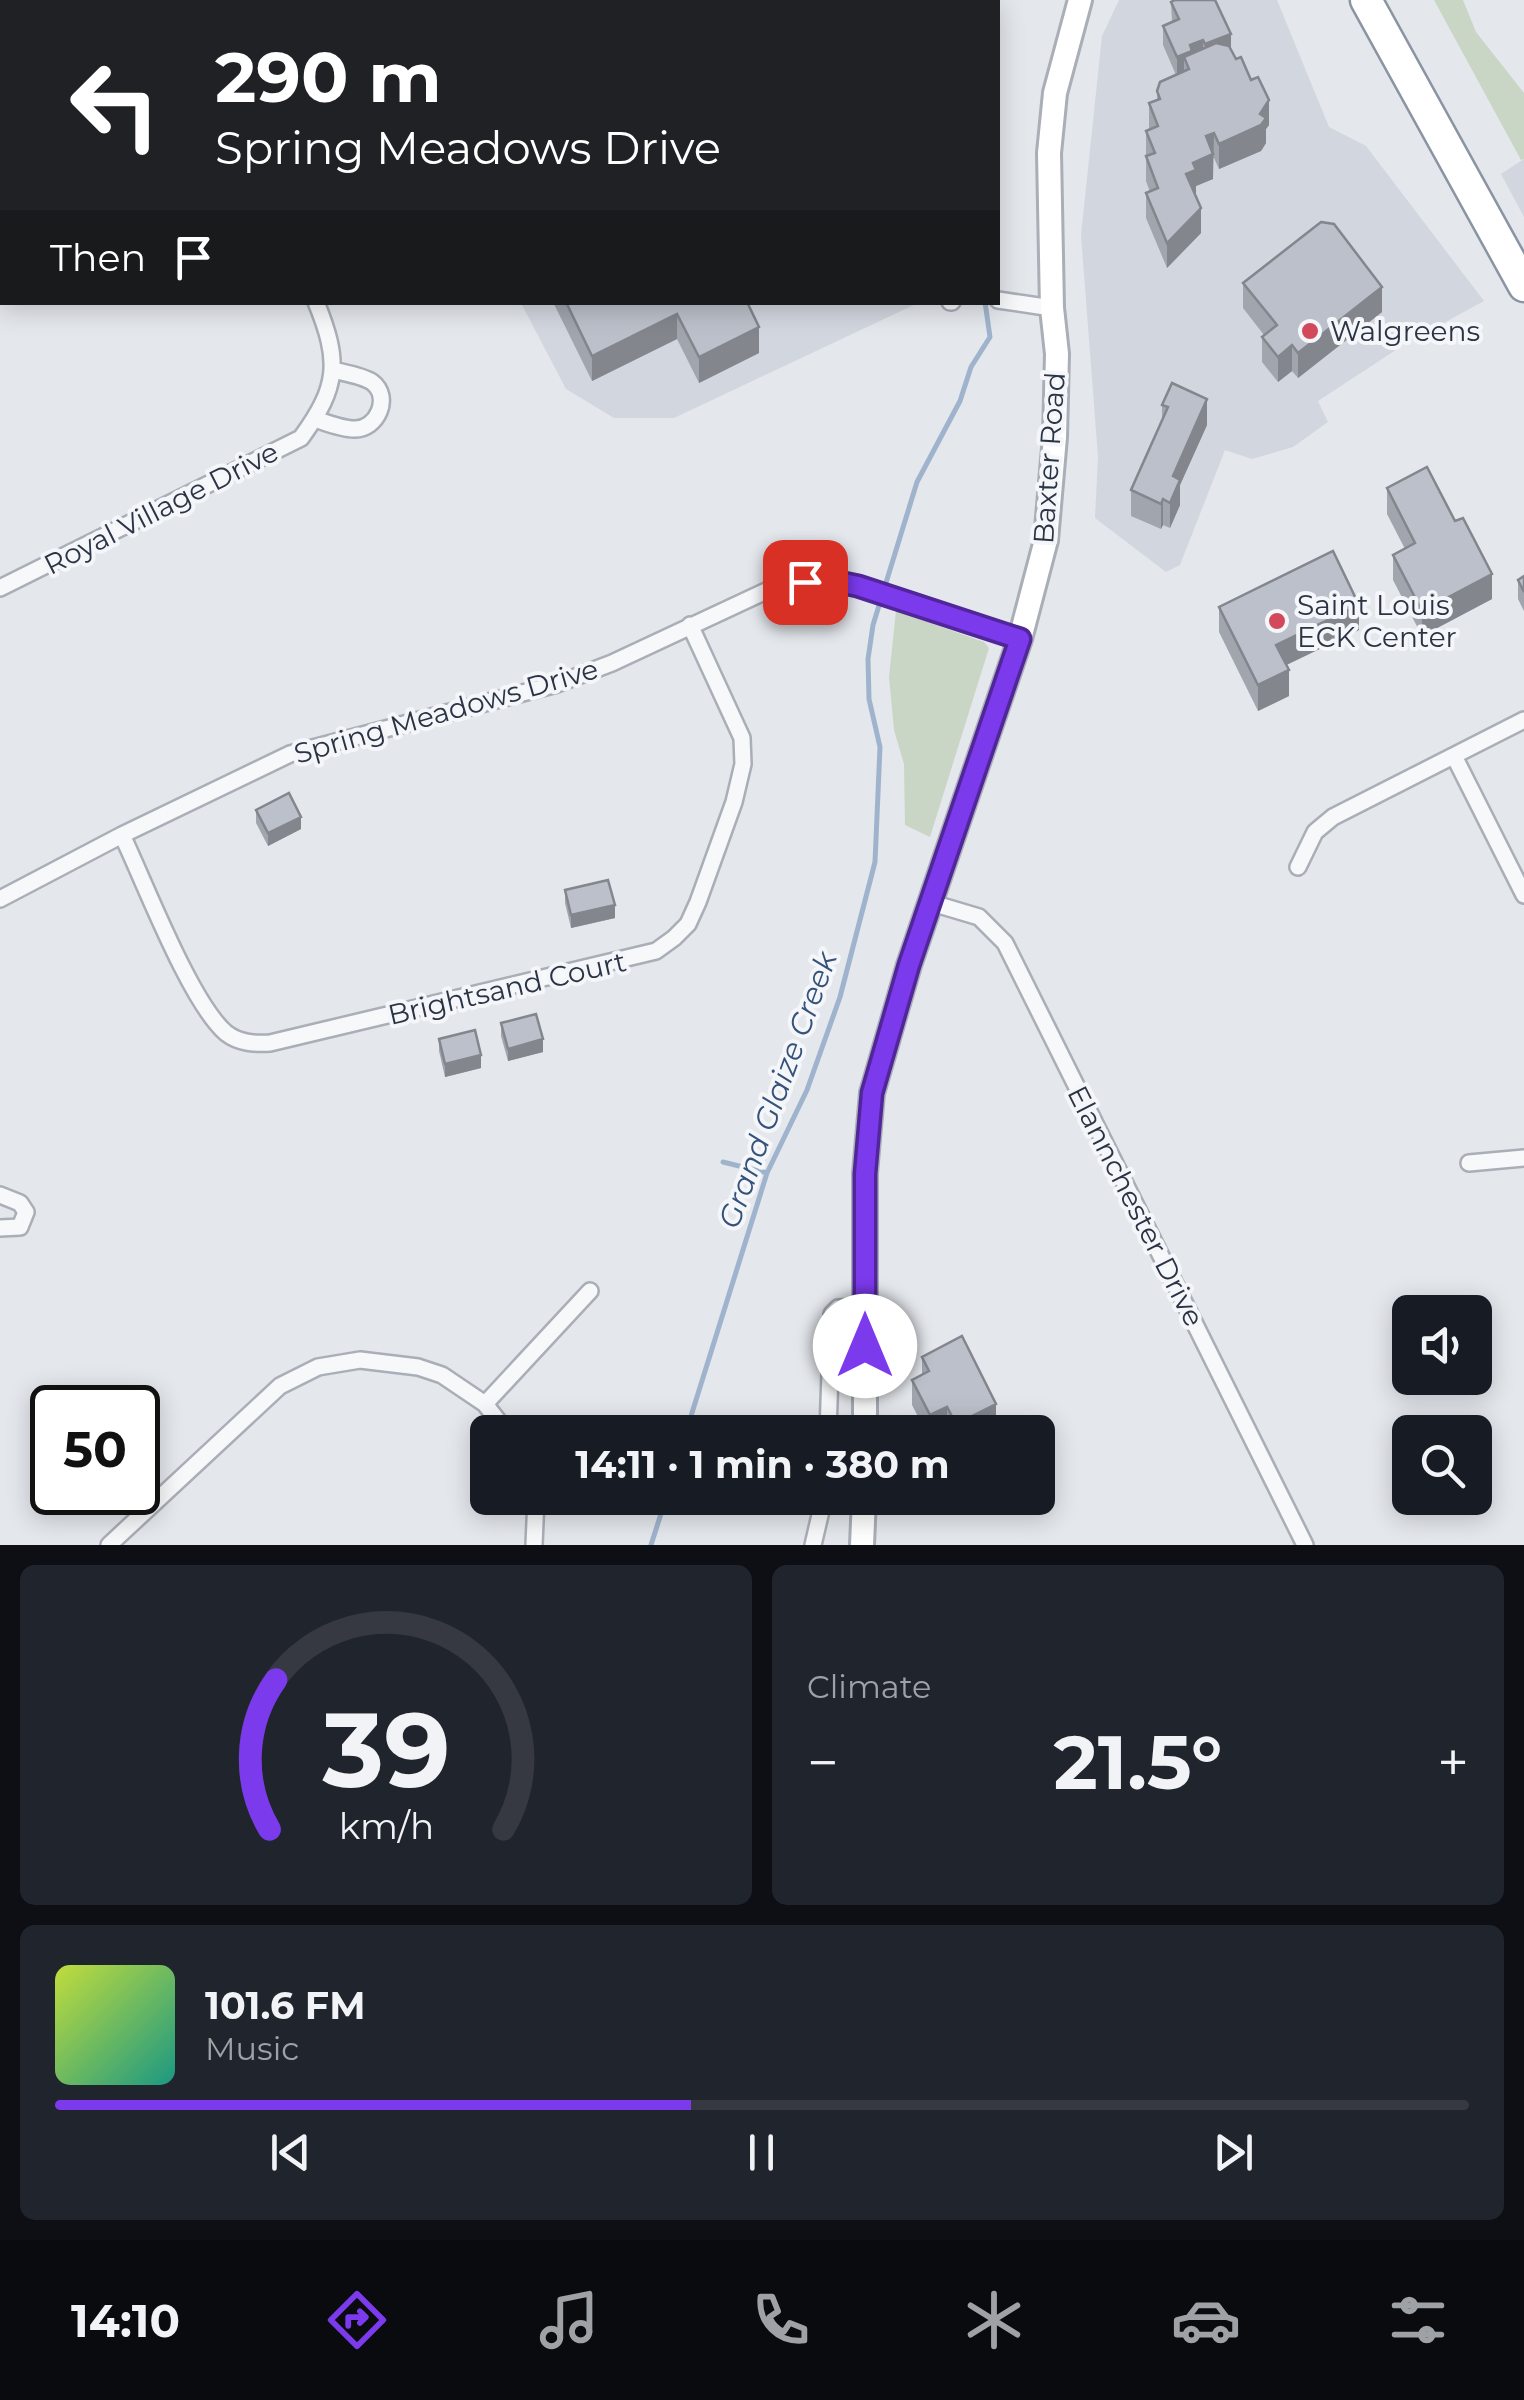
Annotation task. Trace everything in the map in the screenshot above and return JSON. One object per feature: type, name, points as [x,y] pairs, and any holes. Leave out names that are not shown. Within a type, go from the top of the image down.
[{"type":"highway","points":[[1366,0],[1524,286]]},
{"type":"main road","name":"Baxter Road","points":[[865,1415],[865,1174],[872,1093],[909,965],[1020,639],[1048,522],[1056,438],[1057,354],[1052,308],[1051,133],[1058,76],[1080,0]]},
{"type":"main road","points":[[862,1545],[863,1515]]},
{"type":"street","points":[[1000,300],[1052,308]]},
{"type":"street","points":[[314,419],[359,429],[372,423],[381,408],[380,395],[371,381],[334,370],[331,341],[317,305]]},
{"type":"street","name":"Royal Village Drive","points":[[0,588],[301,438],[314,419],[334,370]]},
{"type":"street","name":"Spring Meadows Drive","points":[[0,900],[122,835],[290,754],[556,684],[788,585],[834,581],[858,586],[1020,639]]},
{"type":"street","name":"Brightsand Court","points":[[122,835],[195,990],[216,1022],[238,1040],[270,1044],[656,951],[688,924],[734,802],[742,764],[742,738],[690,625]]},
{"type":"street","points":[[1298,867],[1315,832],[1334,817],[1524,720]]},
{"type":"street","points":[[1454,756],[1524,896]]},
{"type":"street","name":"Elannchester Drive","points":[[932,903],[979,916],[1005,943],[1305,1545]]},
{"type":"street","points":[[1469,1163],[1524,1158]]},
{"type":"street","points":[[0,1195],[20,1203],[26,1212],[20,1227],[0,1228]]},
{"type":"street","points":[[485,1404],[590,1291]]},
{"type":"street","points":[[829,1415],[832,1314],[838,1308],[865,1307]]},
{"type":"street","points":[[108,1545],[280,1386],[318,1367],[360,1360],[418,1368],[457,1383],[494,1415]]},
{"type":"street","points":[[534,1545],[535,1515]]},
{"type":"street","points":[[813,1545],[820,1515]]},
{"type":"shaded area","points":[[1119,0],[1277,0],[1329,127],[1366,146],[1484,301],[1405,344],[1318,401],[1328,422],[1293,447],[1252,459],[1225,450],[1180,565],[1166,572],[1095,518],[1098,457],[1081,235],[1102,36]]},
{"type":"shaded area","points":[[1524,159],[1524,217],[1501,174]]},
{"type":"shaded area","points":[[522,305],[914,305],[674,418],[614,418],[566,389]]},
{"type":"green space","points":[[1434,0],[1463,0],[1476,32],[1524,93],[1524,159],[1521,160]]},
{"type":"green space","points":[[896,611],[984,642],[989,648],[930,837],[905,825],[904,764],[894,730],[889,677]]},
{"type":"building","points":[[1215,0],[1231,34],[1190,45],[1192,51],[1177,57],[1163,26],[1179,19],[1171,2]]},
{"type":"building","points":[[1216,43],[1229,46],[1236,59],[1241,57],[1251,80],[1258,77],[1269,100],[1260,114],[1266,118],[1261,125],[1219,144],[1214,133],[1206,136],[1213,154],[1193,163],[1196,170],[1186,174],[1201,208],[1167,243],[1146,193],[1158,188],[1146,156],[1155,153],[1146,131],[1158,126],[1149,103],[1160,99],[1160,82],[1189,69],[1184,57]]},
{"type":"building","name":"Walgreens","points":[[1321,222],[1334,224],[1382,287],[1298,353],[1292,345],[1278,357],[1262,337],[1277,325],[1243,283]]},
{"type":"building","points":[[567,305],[748,305],[759,327],[699,357],[677,314],[592,356]]},
{"type":"building","points":[[1172,383],[1207,399],[1173,476],[1180,480],[1170,503],[1163,499],[1161,504],[1131,490],[1168,407],[1162,405]]},
{"type":"building","points":[[1427,467],[1455,521],[1463,518],[1492,574],[1422,611],[1393,555],[1415,543],[1387,488]]},
{"type":"building","points":[[1333,551],[1359,605],[1276,645],[1289,670],[1258,685],[1219,607]]},
{"type":"building","points":[[289,793],[301,817],[268,833],[256,810]]},
{"type":"building","points":[[608,880],[615,905],[571,915],[565,890]]},
{"type":"building","points":[[536,1014],[543,1039],[508,1049],[501,1023]]},
{"type":"building","points":[[475,1030],[481,1055],[445,1064],[439,1039]]},
{"type":"building","points":[[962,1336],[996,1404],[974,1415],[951,1415],[947,1407],[930,1415],[912,1380],[929,1371],[922,1357]]},
{"type":"waterway","name":"Grand Glaize Creek","points":[[691,1415],[767,1173],[807,1090],[840,997],[875,862],[880,747],[869,699],[868,659],[873,625],[917,482],[960,401],[971,367],[990,337],[985,305]]},
{"type":"waterway","points":[[723,1162],[767,1173]]},
{"type":"waterway","name":"Grand Glaize Creek","points":[[651,1545],[661,1515]]},
{"type":"place","name":"Walgreens","points":[[1310,331]]},
{"type":"place","name":"Saint Louis ECK Center","points":[[1277,621]]},
{"type":"route","points":[[805,582],[834,581],[858,586],[1020,639],[909,965],[872,1093],[865,1174],[865,1346]]}]
